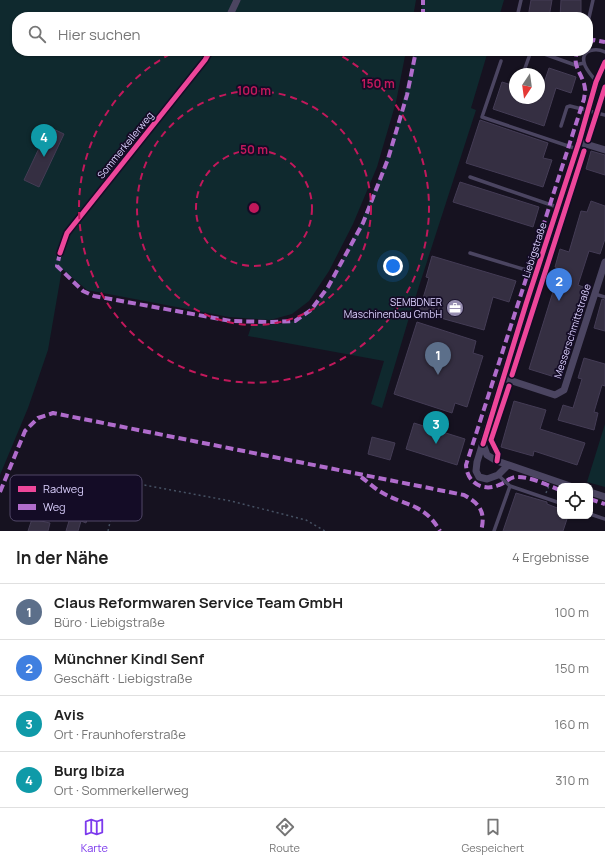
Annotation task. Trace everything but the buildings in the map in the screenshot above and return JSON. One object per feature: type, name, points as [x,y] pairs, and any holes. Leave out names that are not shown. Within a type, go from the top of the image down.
[{"type":"street","points":[[232,12],[238,0]]},
{"type":"street","name":"Sommerkellerweg","points":[[60,253],[67,233],[207,56]]},
{"type":"street","name":"Liebigstraße","points":[[498,475],[487,479],[479,476],[476,465],[557,206],[589,110],[596,82],[605,62]]},
{"type":"street","points":[[578,145],[605,150]]},
{"type":"street","name":"Messerschmittstraße","points":[[503,378],[555,395],[564,390],[605,262]]},
{"type":"street","points":[[483,444],[488,455],[507,466],[561,483]]},
{"type":"street","points":[[498,475],[507,466]]},
{"type":"street","points":[[593,493],[605,497]]},
{"type":"lane","points":[[518,12],[521,0]]},
{"type":"lane","points":[[590,12],[593,0]]},
{"type":"lane","points":[[593,50],[596,49],[605,52]]},
{"type":"lane","points":[[525,68],[529,56]]},
{"type":"lane","points":[[550,56],[575,65],[584,63]]},
{"type":"lane","points":[[585,56],[584,63],[596,82]]},
{"type":"lane","points":[[501,61],[482,117],[578,145]]},
{"type":"lane","points":[[561,126],[567,107],[573,106],[605,115]]},
{"type":"lane","points":[[470,177],[557,206]]},
{"type":"lane","points":[[470,253],[536,273]]},
{"type":"lane","points":[[595,294],[605,297]]},
{"type":"lane","points":[[498,475],[510,486],[557,502]]},
{"type":"lane","points":[[494,531],[510,486]]},
{"type":"lane","points":[[593,515],[605,519]]},
{"type":"path","points":[[142,484],[231,501],[306,520],[325,531]]},
{"type":"path","points":[[108,531],[110,521]]},
{"type":"green space","points":[[0,0],[416,0],[414,12],[12,12],[12,56],[405,56],[396,102],[377,167],[353,224],[329,271],[309,301],[292,314],[270,320],[229,317],[87,290],[62,269],[48,350],[28,408],[0,475]]},
{"type":"green space","points":[[423,0],[504,0],[500,12],[421,12]]},
{"type":"green space","points":[[413,56],[487,56],[471,108],[476,110],[411,311],[382,408],[371,404],[384,361],[248,336],[252,324],[282,324],[293,321],[305,314],[318,300],[333,277],[355,235],[376,185],[394,132]]},
{"type":"green space","points":[[605,424],[605,487],[587,482]]},
{"type":"marked path","points":[[423,0],[423,12]]},
{"type":"marked path","points":[[593,40],[605,42]]},
{"type":"marked path","points":[[60,253],[57,266],[83,291],[94,296],[231,321],[295,321],[311,310],[328,287],[363,223],[388,159],[407,95],[415,56]]},
{"type":"marked path","points":[[557,489],[538,481],[520,477],[515,477],[493,487],[482,486],[477,484],[469,477],[466,465],[584,99],[584,84],[576,65],[576,56]]},
{"type":"marked path","points":[[0,492],[25,431],[38,418],[53,413],[464,495],[478,505],[480,509],[483,519],[481,531]]},
{"type":"marked path","points":[[361,477],[381,492],[420,510],[434,522],[440,531]]},
{"type":"marked path","points":[[593,500],[605,504]]},
{"type":"cycle path","points":[[60,253],[67,233],[207,56]]},
{"type":"cycle path","points":[[483,444],[526,304],[579,142],[596,82],[605,62]]},
{"type":"cycle path","points":[[588,140],[605,87]]},
{"type":"cycle path","points":[[512,375],[584,151]]},
{"type":"cycle path","points":[[497,461],[498,454],[491,440],[509,386]]},
{"type":"place","name":"Burg Ibiza","points":[[44,157]]},
{"type":"place","name":"Münchner Kindl Senf","points":[[559,301]]},
{"type":"place","name":"SEMBDNER Maschinenbau GmbH","points":[[455,308]]},
{"type":"place","name":"Claus Reformwaren Service Team GmbH","points":[[438,375]]},
{"type":"place","name":"Avis","points":[[436,444]]}]
